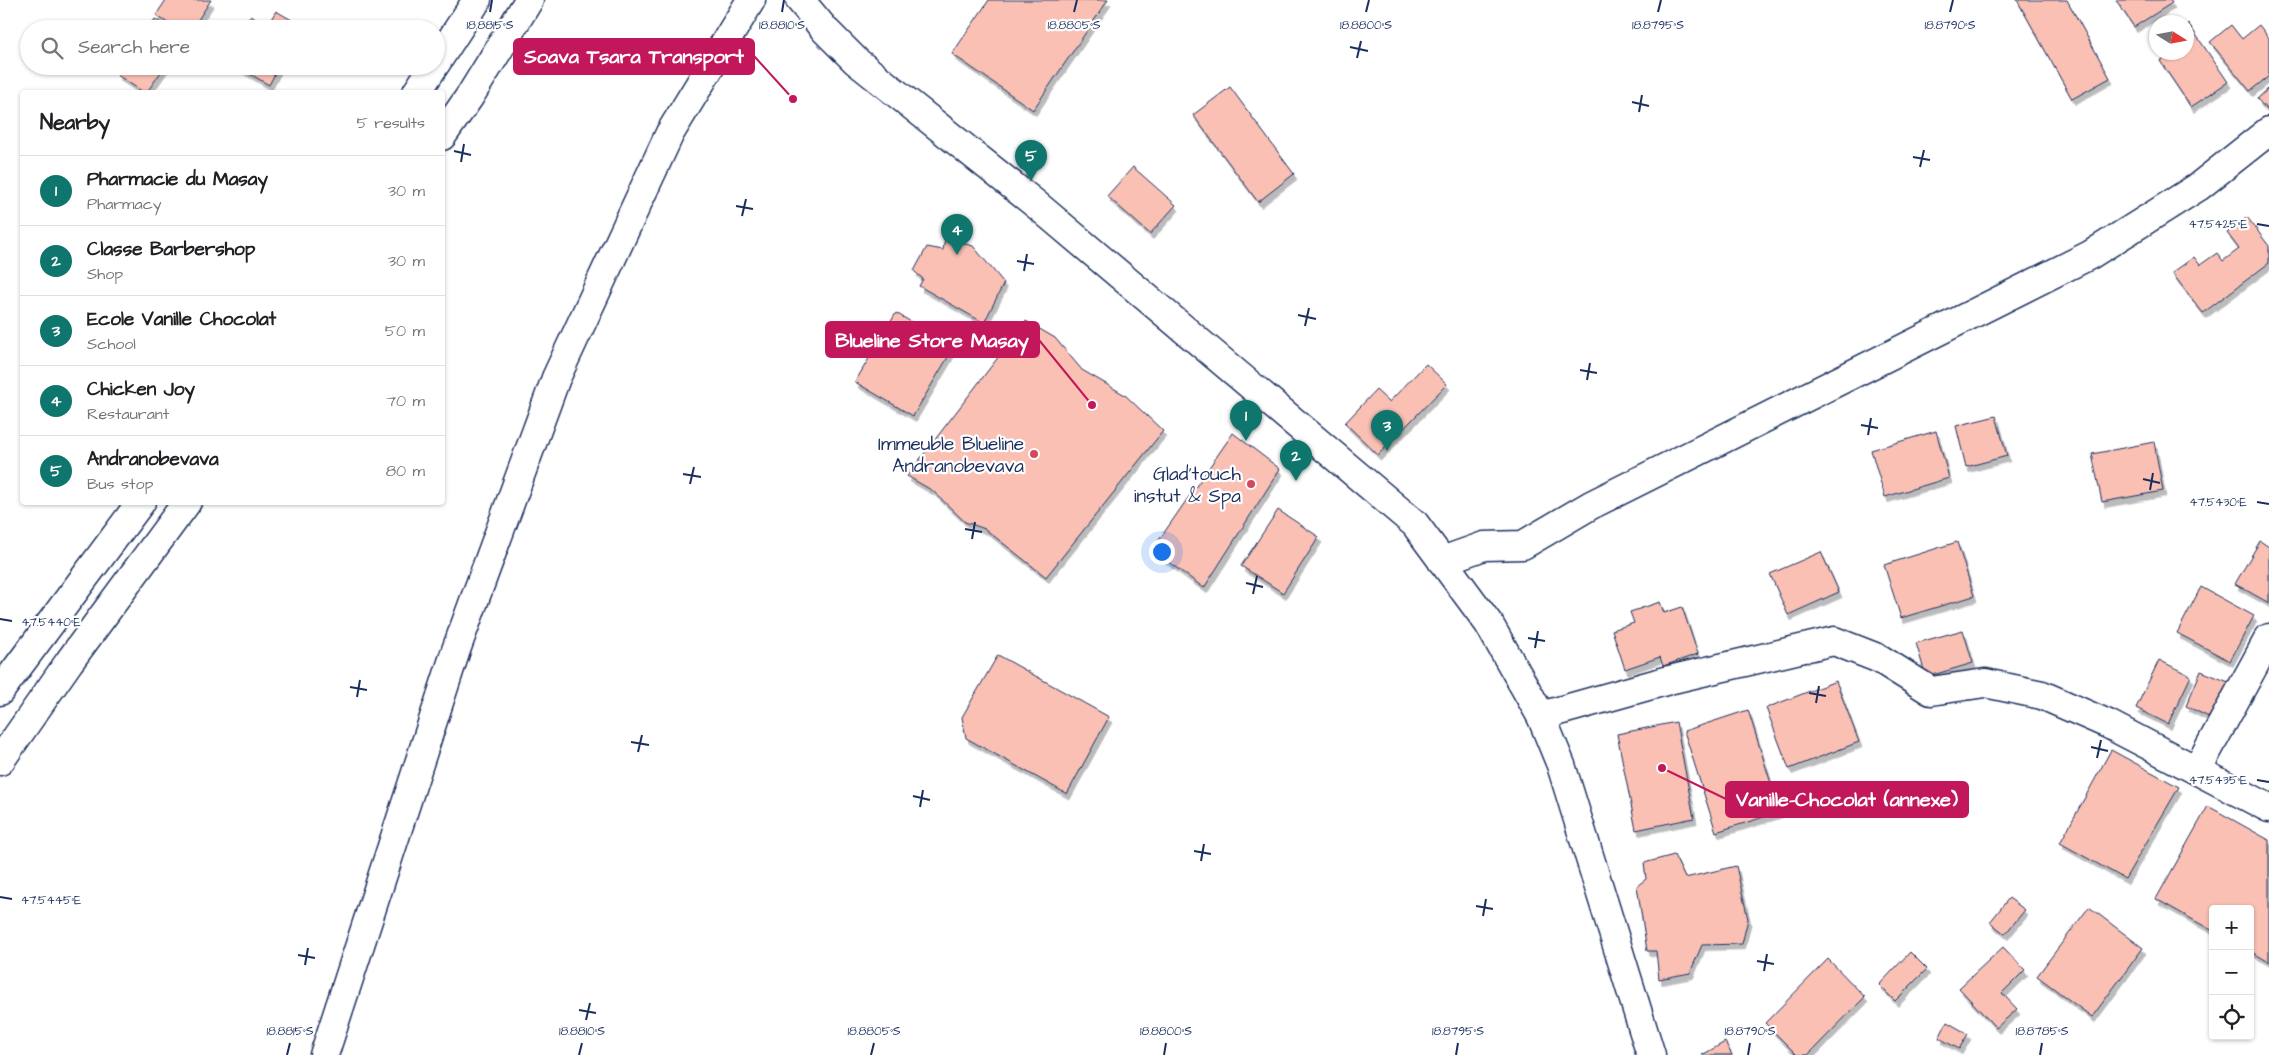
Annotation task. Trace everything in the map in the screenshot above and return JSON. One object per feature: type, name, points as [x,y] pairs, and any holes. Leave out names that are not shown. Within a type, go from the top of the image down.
[{"type":"street","points":[[445,50],[477,0]]},
{"type":"street","points":[[445,132],[470,96],[529,0]]},
{"type":"street","points":[[324,1055],[456,650],[556,378],[670,133],[751,0]]},
{"type":"street","points":[[800,0],[825,30],[856,61],[1038,206],[1415,524],[1489,624],[1541,716],[1561,764],[1651,1055]]},
{"type":"street","points":[[418,90],[428,75]]},
{"type":"street","points":[[1442,561],[1484,546],[1523,545],[1591,504],[2090,255],[2198,187],[2269,132]]},
{"type":"street","points":[[0,691],[139,505]]},
{"type":"street","points":[[0,761],[69,662],[185,505]]},
{"type":"street","points":[[2197,770],[2269,638]]},
{"type":"street","points":[[1541,716],[1669,680],[1834,641],[1880,659],[1931,691],[1985,683],[2042,695],[2108,724],[2269,808]]},
{"type":"building","points":[[166,0],[211,0],[198,20],[163,20],[156,15]]},
{"type":"building","points":[[989,0],[1108,0],[1033,110],[952,54]]},
{"type":"building","points":[[2017,0],[2067,0],[2110,78],[2072,99]]},
{"type":"building","points":[[2116,0],[2170,0],[2172,3],[2153,15],[2149,15],[2149,18],[2134,27]]},
{"type":"building","points":[[276,11],[292,20],[271,20]]},
{"type":"building","points":[[250,16],[257,20],[248,20]]},
{"type":"building","points":[[2231,25],[2242,39],[2259,25],[2269,38],[2269,76],[2250,91],[2210,42]]},
{"type":"building","points":[[2194,32],[2228,82],[2191,107],[2160,61],[2194,60]]},
{"type":"building","points":[[117,75],[159,75],[148,90],[140,90]]},
{"type":"building","points":[[252,75],[274,75],[269,85]]},
{"type":"building","points":[[1230,87],[1294,174],[1258,202],[1193,115]]},
{"type":"building","points":[[2269,88],[2269,112],[2257,99]]},
{"type":"building","points":[[1133,167],[1176,205],[1150,234],[1107,196]]},
{"type":"building","points":[[2247,217],[2269,246],[2269,263],[2203,313],[2172,273],[2194,257],[2200,265],[2217,253],[2223,261],[2239,249],[2227,233]]},
{"type":"building","points":[[945,238],[973,246],[1004,283],[984,323],[919,286],[923,279],[914,271],[927,247],[943,250]]},
{"type":"building","points":[[896,313],[954,347],[913,416],[855,382]]},
{"type":"building","name":"Immeuble Blueline Andranobevava","points":[[1026,321],[1055,338],[1082,370],[1125,395],[1163,431],[1046,577],[985,529],[965,522],[933,491],[907,476]]},
{"type":"building","points":[[1426,364],[1447,384],[1378,455],[1345,423],[1376,390],[1389,402]]},
{"type":"building","points":[[1996,416],[2007,456],[1966,467],[1956,426]]},
{"type":"building","points":[[1936,431],[1949,478],[1885,497],[1871,450]]},
{"type":"building","points":[[1233,433],[1280,469],[1204,588],[1152,550]]},
{"type":"building","points":[[2154,442],[2163,491],[2102,502],[2092,454]]},
{"type":"building","points":[[1278,510],[1319,537],[1283,593],[1241,566]]},
{"type":"building","points":[[2260,541],[2269,547],[2269,603],[2235,584]]},
{"type":"building","points":[[1957,542],[1974,596],[1901,618],[1884,565]]},
{"type":"building","points":[[1821,552],[1839,592],[1788,615],[1770,574]]},
{"type":"building","points":[[2201,587],[2254,616],[2230,661],[2177,633]]},
{"type":"building","points":[[1660,602],[1664,613],[1682,607],[1698,654],[1663,666],[1660,657],[1625,669],[1612,630],[1634,623],[1630,612]]},
{"type":"building","points":[[1963,630],[1973,663],[1926,677],[1916,643]]},
{"type":"building","points":[[998,655],[1109,717],[1067,794],[966,738],[962,717]]},
{"type":"building","points":[[2159,660],[2191,676],[2168,724],[2136,708]]},
{"type":"building","points":[[2201,671],[2231,683],[2215,720],[2186,706]]},
{"type":"building","points":[[1836,681],[1859,742],[1789,769],[1766,708]]},
{"type":"building","points":[[1748,710],[1780,812],[1716,832],[1684,731]]},
{"type":"building","points":[[1676,722],[1694,818],[1636,830],[1617,734]]},
{"type":"building","points":[[2111,750],[2179,787],[2125,879],[2060,843]]},
{"type":"building","points":[[2208,806],[2269,840],[2269,962],[2254,953],[2254,905],[2209,905],[2209,929],[2156,899]]},
{"type":"building","points":[[1674,855],[1685,878],[1736,866],[1748,919],[1742,944],[1702,945],[1690,973],[1659,979],[1656,951],[1647,951],[1637,886],[1646,879],[1644,863]]},
{"type":"building","points":[[2009,898],[2025,910],[2005,934],[1990,922]]},
{"type":"building","points":[[2089,907],[2143,948],[2092,1017],[2037,976]]},
{"type":"building","points":[[2003,947],[2025,970],[2002,993],[2017,1009],[1996,1028],[1959,988]]},
{"type":"building","points":[[1910,952],[1927,969],[1895,1001],[1879,985]]},
{"type":"building","points":[[1828,959],[1865,997],[1808,1055],[1797,1055],[1765,1023]]},
{"type":"building","points":[[1947,1022],[1968,1034],[1959,1049],[1939,1038]]},
{"type":"building","points":[[1725,1042],[1732,1055],[1702,1055]]},
{"type":"place","name":"Soava Tsara Transport","points":[[793,99]]},
{"type":"place","name":"Andranobevava","points":[[1031,181]]},
{"type":"place","name":"Chicken Joy","points":[[957,255]]},
{"type":"place","name":"Blueline Store Masay","points":[[1092,405]]},
{"type":"place","name":"Pharmacie du Masay","points":[[1246,441]]},
{"type":"place","name":"Ecole Vanille Chocolat","points":[[1387,451]]},
{"type":"place","name":"Immeuble Blueline Andranobevava","points":[[1034,454]]},
{"type":"place","name":"Classe Barbershop","points":[[1296,481]]},
{"type":"place","name":"Glad'touch instut & Spa","points":[[1251,484]]},
{"type":"place","name":"Vanille-Chocolat (annexe)","points":[[1662,768]]}]
